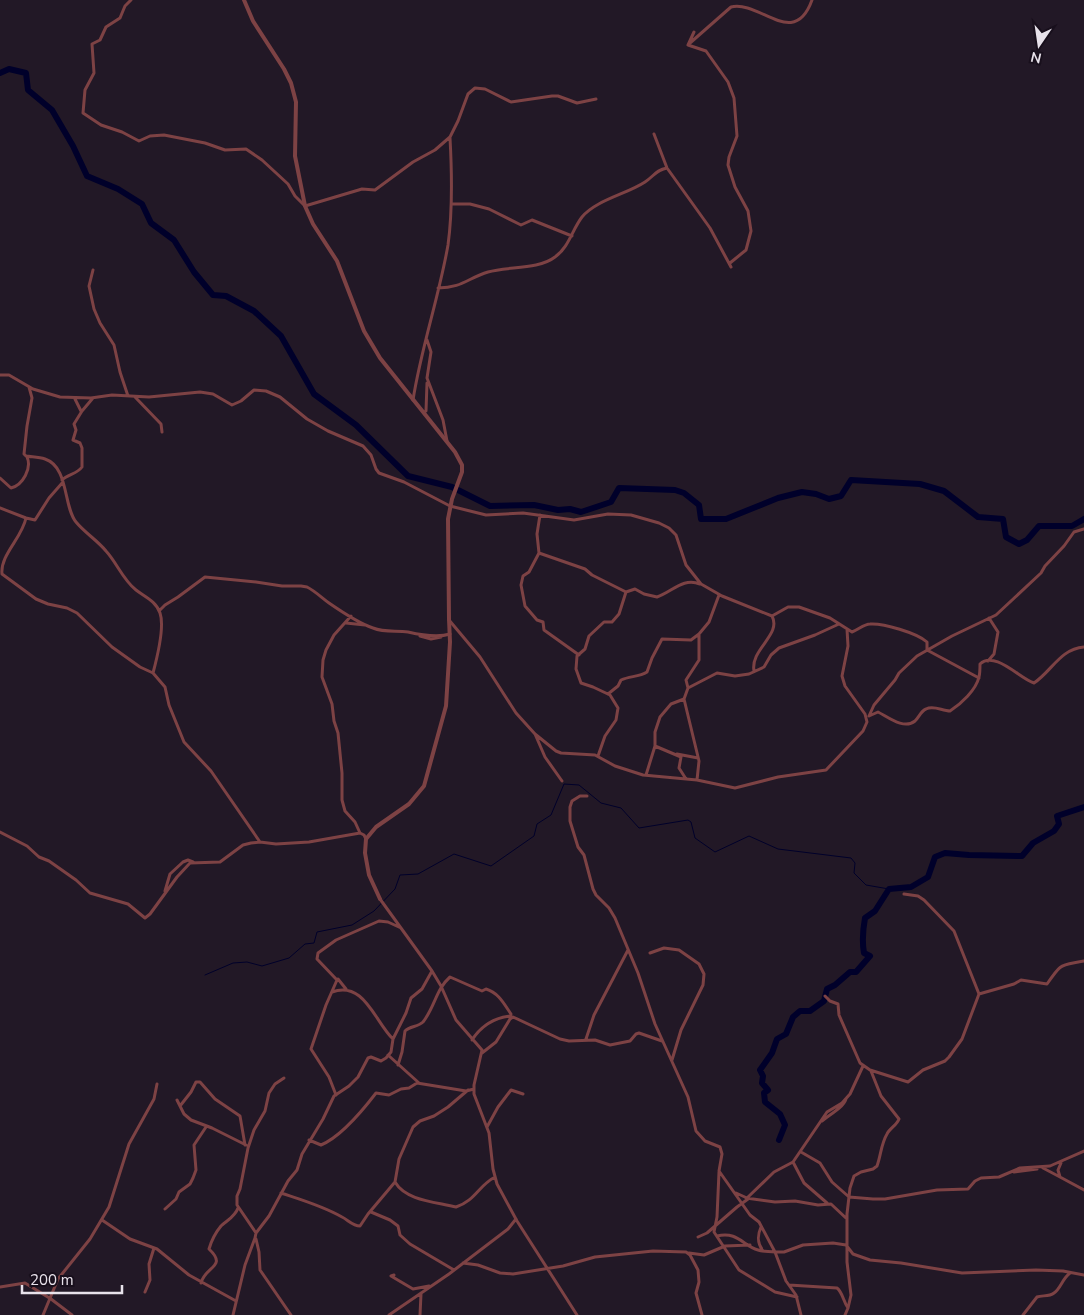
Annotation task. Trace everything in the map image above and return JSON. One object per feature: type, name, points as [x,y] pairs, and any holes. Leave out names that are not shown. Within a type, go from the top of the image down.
[{"type":"street","points":[[131,0],[125,6],[120,18],[106,27],[100,40],[92,44],[94,72],[85,90],[83,113],[101,124],[139,141],[150,136],[164,136],[205,143],[225,150],[246,149],[262,160],[288,184],[295,196],[305,206]]},
{"type":"street","points":[[244,0],[253,21],[291,83],[296,102],[295,156],[305,206],[313,224],[337,261],[364,331],[380,358],[458,456],[462,465],[462,477],[450,506],[448,531],[448,620],[450,634],[446,706],[424,786],[409,804],[376,827],[366,839],[364,853],[369,875],[380,899],[432,971],[456,1020],[480,1048],[482,1053],[474,1089],[487,1128],[495,1176],[516,1219],[577,1315]]},
{"type":"street","points":[[688,45],[731,7],[747,8],[788,23],[803,16],[812,0]]},
{"type":"street","points":[[688,45],[694,32]]},
{"type":"street","points":[[654,134],[667,168],[710,228],[730,265],[746,250],[751,230],[748,211],[737,192],[728,166],[730,153],[737,136],[734,98],[728,82],[706,51],[688,45]]},
{"type":"street","points":[[305,206],[362,189],[375,190],[413,162],[436,150],[450,137],[468,94],[475,88],[485,89],[511,102],[552,96],[558,96],[577,103],[596,99]]},
{"type":"street","points":[[413,400],[416,377],[427,340],[448,246],[453,204],[450,137]]},
{"type":"street","points":[[438,288],[463,284],[488,272],[539,264],[549,260],[565,248],[580,220],[588,211],[610,198],[646,182],[658,171],[667,168]]},
{"type":"street","points":[[453,204],[470,204],[489,209],[521,225],[532,220],[572,236]]},
{"type":"street","points":[[94,270],[89,286],[94,309],[114,345],[121,377],[128,396]]},
{"type":"street","points":[[424,412],[427,405],[427,378],[431,352],[427,340]]},
{"type":"street","points":[[0,375],[9,375],[36,391],[60,398],[112,395],[149,397],[200,392],[212,394],[232,405],[241,401],[254,390],[266,391],[280,398],[307,420],[363,446],[371,455],[379,473],[404,482],[450,506],[486,514],[518,513],[574,520],[618,514],[641,516],[659,523],[669,528],[676,535],[686,565],[701,584]]},
{"type":"street","points":[[427,378],[443,420],[447,442]]},
{"type":"street","points":[[29,387],[32,398]]},
{"type":"street","points":[[0,478],[11,488],[20,483],[28,467],[28,459],[24,454],[24,449],[32,398],[36,391]]},
{"type":"street","points":[[135,396],[161,424],[162,432]]},
{"type":"street","points":[[0,508],[34,520],[62,481],[69,475],[78,472],[82,467],[81,445],[73,438],[76,430],[74,424],[94,397]]},
{"type":"street","points":[[74,398],[82,411]]},
{"type":"street","points":[[26,456],[47,460],[56,468],[74,520],[106,550],[135,589],[151,600],[160,611],[162,621],[159,653],[153,673]]},
{"type":"street","points":[[540,515],[537,534],[539,553],[529,572],[522,578],[521,588],[524,604],[535,618],[544,622],[544,630],[579,655]]},
{"type":"street","points":[[26,518],[18,538],[5,556],[1,570],[4,576],[36,600],[77,613],[112,646],[153,673],[165,687],[169,705],[184,742],[212,771],[260,842]]},
{"type":"street","points":[[448,620],[480,657],[516,713],[535,734],[558,753],[598,756],[615,766],[646,775],[697,780],[735,788],[778,777],[823,772],[826,770],[865,728],[874,705],[902,670],[917,656],[927,650],[996,615],[1042,573],[1045,566],[1074,532],[1084,529]]},
{"type":"street","points":[[539,553],[585,569],[592,575],[626,592],[635,589],[656,597],[684,582],[695,582],[719,595],[772,616],[775,622],[773,630],[757,654],[753,664],[754,671]]},
{"type":"street","points":[[160,611],[165,605],[205,578],[256,582],[282,586],[301,586],[310,589],[372,628]]},
{"type":"street","points":[[598,756],[605,736],[615,723],[618,715],[617,706],[608,694],[580,682],[576,669],[579,655],[584,651],[589,636],[604,622],[612,622],[618,617],[626,592]]},
{"type":"street","points":[[608,694],[618,686],[621,680],[647,672],[662,639],[691,640],[699,634],[709,622],[719,595]]},
{"type":"street","points":[[772,616],[784,608],[792,606],[805,608],[830,618],[854,632],[870,624],[911,633],[926,642],[927,650]]},
{"type":"street","points":[[351,616],[334,635],[326,650],[323,660],[322,677],[332,704],[338,733],[342,773],[342,800],[345,811],[366,839]]},
{"type":"street","points":[[988,661],[994,654],[998,632],[989,618]]},
{"type":"street","points":[[346,623],[408,632],[431,639],[450,634]]},
{"type":"street","points":[[688,688],[717,673],[738,676],[749,674],[764,667],[770,655],[779,648],[839,624]]},
{"type":"street","points":[[846,629],[848,646],[842,676],[845,686],[868,717]]},
{"type":"street","points":[[697,780],[698,758],[684,699],[688,688],[686,680],[700,657],[699,634]]},
{"type":"street","points":[[868,717],[878,712],[907,724],[915,721],[926,709],[950,711],[968,694],[979,678],[980,664],[983,662],[988,661],[1005,665],[1034,683],[1061,656],[1076,648],[1084,647]]},
{"type":"street","points":[[927,650],[979,678]]},
{"type":"street","points":[[646,775],[655,746],[656,729],[662,713],[671,704],[684,699]]},
{"type":"street","points":[[535,734],[545,757],[562,781]]},
{"type":"street","points":[[655,746],[698,758]]},
{"type":"street","points":[[672,752],[681,757],[678,768],[686,779]]},
{"type":"street","points":[[587,796],[580,796],[572,801],[570,820],[578,847],[584,855],[595,892],[612,912],[628,949],[655,1024],[688,1097],[696,1131],[705,1141],[719,1146],[722,1150],[717,1217],[714,1232],[739,1270],[776,1292],[797,1297]]},
{"type":"street","points":[[0,832],[27,846],[39,857],[76,880],[90,893],[128,904],[144,917],[150,914],[188,864],[220,862],[243,845],[260,842],[276,844],[309,842],[360,833]]},
{"type":"street","points":[[165,894],[170,874],[183,862],[190,860],[193,863]]},
{"type":"street","points":[[825,996],[830,1001],[838,1004],[839,1015],[848,1032],[858,1059],[863,1066],[870,1070],[908,1082],[923,1070],[945,1061],[962,1039],[979,994],[954,931],[924,900],[918,896],[904,894]]},
{"type":"street","points":[[346,990],[337,978],[317,959],[318,953],[336,940],[379,921],[388,922],[401,928]]},
{"type":"street","points":[[650,953],[664,948],[679,950],[699,964],[704,974],[703,985],[681,1030],[672,1061]]},
{"type":"street","points":[[586,1039],[594,1015],[628,949]]},
{"type":"street","points":[[979,994],[1015,984],[1021,980],[1046,984],[1054,973],[1065,964],[1084,961]]},
{"type":"street","points":[[256,1233],[269,1216],[281,1193],[297,1170],[309,1140],[336,1095],[358,1077],[368,1058],[371,1057],[380,1061],[391,1052],[393,1039],[411,998],[422,988],[432,971]]},
{"type":"street","points":[[398,1065],[405,1031],[422,1023],[432,1007],[441,986],[451,976],[472,988],[482,991],[488,989],[501,999],[511,1014],[496,1042],[482,1053]]},
{"type":"street","points":[[336,1095],[329,1077],[310,1046],[337,978]]},
{"type":"street","points":[[332,992],[340,989],[346,990],[365,1000],[385,1031],[393,1039]]},
{"type":"street","points":[[472,1040],[478,1031],[491,1020],[514,1017],[530,1026],[569,1041],[586,1039],[612,1045],[630,1041],[639,1033],[662,1041]]},
{"type":"street","points":[[388,1055],[420,1083]]},
{"type":"street","points":[[698,1237],[707,1233],[748,1198],[774,1172],[793,1162],[820,1122],[843,1105],[853,1090],[863,1066]]},
{"type":"street","points":[[845,1315],[850,1295],[847,1219],[849,1197],[854,1176],[877,1166],[882,1144],[888,1132],[898,1123],[899,1118],[881,1096],[870,1070]]},
{"type":"street","points":[[284,1078],[276,1084],[269,1094],[265,1112],[256,1125],[247,1146],[240,1189],[236,1201],[256,1233],[260,1270],[291,1315]]},
{"type":"street","points":[[180,1106],[196,1082],[200,1082],[215,1099],[240,1116],[247,1146]]},
{"type":"street","points":[[309,1140],[320,1145],[331,1140],[362,1112],[376,1093],[387,1096],[401,1088],[409,1088],[420,1083],[468,1090],[474,1089]]},
{"type":"street","points":[[43,1315],[49,1298],[63,1272],[88,1241],[102,1220],[113,1198],[129,1144],[154,1099],[157,1084]]},
{"type":"street","points":[[281,1193],[314,1204],[360,1226],[394,1183],[399,1159],[413,1127],[420,1121],[434,1116],[448,1107],[468,1090]]},
{"type":"street","points":[[487,1128],[495,1112],[511,1090],[524,1094]]},
{"type":"street","points":[[177,1100],[184,1114],[191,1120],[212,1128],[247,1146]]},
{"type":"street","points":[[165,1209],[176,1199],[179,1192],[190,1184],[193,1178],[196,1170],[194,1146],[206,1127]]},
{"type":"street","points":[[800,1152],[820,1163],[832,1182],[849,1197],[885,1199],[937,1190],[968,1189],[981,1178],[999,1177],[1020,1168],[1041,1168],[1061,1162],[1084,1151]]},
{"type":"street","points":[[793,1162],[804,1183],[827,1204]]},
{"type":"street","points":[[1060,1177],[1058,1170],[1061,1162]]},
{"type":"street","points":[[1041,1168],[1084,1190]]},
{"type":"street","points":[[719,1171],[750,1215],[761,1226],[775,1252],[788,1285],[797,1297],[801,1315]]},
{"type":"street","points":[[394,1183],[415,1198],[456,1207],[474,1198],[483,1185],[495,1176]]},
{"type":"street","points":[[735,1192],[748,1198],[774,1202],[832,1205],[847,1219]]},
{"type":"street","points":[[201,1283],[203,1277],[212,1269],[217,1260],[217,1256],[210,1249],[215,1235],[220,1227],[239,1208]]},
{"type":"street","points":[[370,1212],[390,1220],[398,1226],[400,1235],[410,1244],[454,1270]]},
{"type":"street","points":[[389,1315],[454,1270],[508,1229],[516,1219]]},
{"type":"street","points":[[102,1220],[130,1239],[154,1248],[201,1283],[236,1301]]},
{"type":"street","points":[[761,1226],[758,1236],[764,1251]]},
{"type":"street","points":[[717,1236],[724,1235],[742,1239],[755,1249],[775,1252],[784,1252],[803,1245],[828,1242],[843,1244],[853,1254],[870,1260],[962,1273],[1027,1270],[1084,1275]]},
{"type":"street","points":[[232,1315],[245,1266],[256,1238]]},
{"type":"street","points":[[463,1263],[478,1265],[506,1274],[547,1269],[595,1257],[674,1250],[704,1255],[725,1246],[750,1245]]},
{"type":"street","points":[[145,1292],[150,1280],[149,1264],[154,1248]]},
{"type":"street","points":[[688,1253],[698,1270],[699,1282],[696,1293],[702,1315]]},
{"type":"street","points":[[1023,1315],[1037,1297],[1051,1295],[1055,1292],[1064,1278],[1070,1273]]},
{"type":"street","points":[[394,1275],[391,1277],[413,1290],[432,1286]]},
{"type":"street","points":[[0,1287],[24,1284],[49,1298],[72,1315]]},
{"type":"street","points":[[788,1285],[837,1288],[842,1292],[843,1300],[848,1308]]},
{"type":"street","points":[[420,1315],[421,1293]]},
{"type":"waterway","points":[[0,73],[9,69],[26,73],[28,90],[52,110],[73,146],[87,176],[118,189],[142,204],[151,223],[174,240],[194,272],[213,295],[226,296],[254,311],[281,336],[314,394],[356,425],[408,476],[452,487],[490,506],[534,505],[581,512],[611,502],[619,488],[675,490],[684,493],[699,505],[701,519],[726,519],[778,498],[802,492],[816,494],[829,499],[841,496],[851,480],[920,484],[944,491],[978,517],[1003,519],[1006,537],[1019,544],[1027,540],[1039,526],[1072,526],[1084,519]]},
{"type":"waterway","points":[[205,975],[233,963],[247,962],[262,966],[289,958],[305,944],[314,943],[317,932],[352,925],[374,911],[395,889],[400,875],[418,874],[454,854],[491,866],[534,836],[537,824],[551,815],[564,784],[579,785],[601,803],[621,808],[639,828],[688,820],[691,822],[695,838],[715,852],[749,836],[778,849],[851,858],[855,863],[854,873],[866,885],[889,889]]},
{"type":"waterway","points":[[779,1140],[785,1125],[780,1114],[765,1102],[764,1093],[768,1090],[762,1083],[763,1076],[760,1070],[772,1053],[777,1039],[786,1034],[793,1017],[800,1011],[810,1011],[824,1001],[827,989],[835,985],[850,972],[856,972],[870,956],[864,953],[863,949],[865,918],[875,911],[889,889],[911,887],[928,877],[935,857],[945,853],[1022,856],[1033,843],[1054,831],[1059,824],[1057,816],[1084,807]]}]
